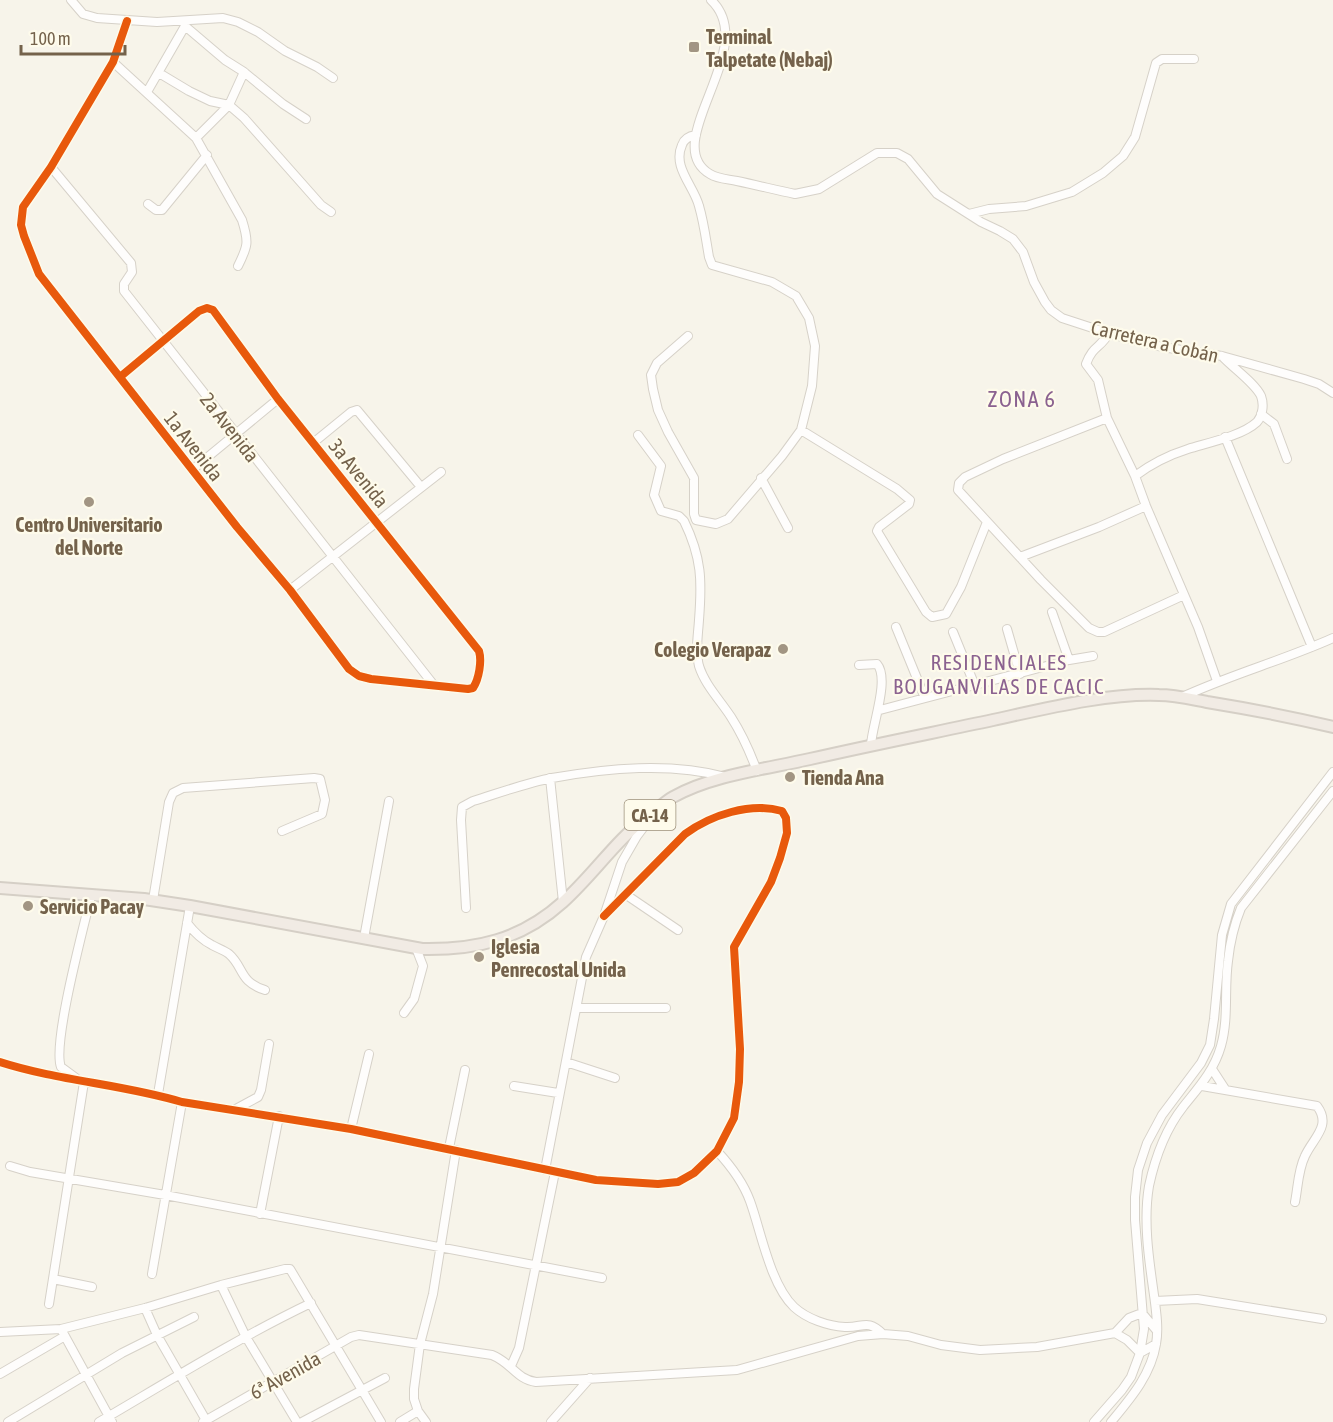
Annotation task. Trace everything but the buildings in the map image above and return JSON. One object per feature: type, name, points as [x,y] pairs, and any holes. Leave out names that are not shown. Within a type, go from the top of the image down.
[{"type":"highway","name":"CA-14","points":[[0,888],[153,900],[416,948],[451,950],[493,942],[516,934],[537,922],[563,902],[629,830],[671,798],[727,778],[871,745],[1109,698],[1160,695],[1181,697],[1247,708],[1333,727]]},
{"type":"street","points":[[71,0],[83,14],[97,18],[185,24],[224,18],[238,22],[333,78]]},
{"type":"street","name":"Carretera a Cobán","points":[[712,0],[723,18],[726,39],[696,135],[696,158],[708,173],[720,178],[795,194],[819,189],[877,153],[897,153],[908,159],[937,194],[1013,239],[1023,252],[1034,282],[1051,310],[1062,318],[1162,347],[1222,356],[1304,379],[1319,384],[1333,393]]},
{"type":"street","points":[[51,167],[112,62],[127,21]]},
{"type":"street","points":[[185,24],[225,60],[306,119]]},
{"type":"street","points":[[147,92],[185,24]]},
{"type":"street","points":[[969,214],[989,209],[1026,206],[1072,192],[1095,178],[1122,156],[1135,137],[1156,63],[1162,59],[1194,59]]},
{"type":"street","points":[[112,62],[196,138],[207,155],[242,220],[247,235],[248,246],[238,266]]},
{"type":"street","points":[[196,138],[229,105],[244,72]]},
{"type":"street","points":[[159,73],[210,101],[229,105],[244,118],[321,205],[332,212]]},
{"type":"street","points":[[688,336],[657,363],[651,375],[658,410],[694,478],[696,520],[708,524],[723,523],[753,491],[801,430],[812,387],[815,346],[809,318],[796,296],[772,282],[712,265],[699,203],[680,163],[680,152],[684,141],[690,135],[696,135]]},
{"type":"street","points":[[148,204],[156,210],[162,210],[207,155]]},
{"type":"street","name":"1a Avenida","points":[[51,167],[23,207],[21,225],[39,274],[350,669],[359,676],[433,684]]},
{"type":"street","name":"2a Avenida","points":[[51,167],[131,263],[132,272],[124,284],[124,291],[433,684]]},
{"type":"street","name":"3a Avenida","points":[[162,341],[199,311],[207,308],[213,310],[278,399],[476,648],[480,656],[477,682],[473,688],[433,684]]},
{"type":"street","points":[[1109,333],[1104,342],[1095,346],[1086,364],[1098,380],[1107,418],[1135,476],[1217,681]]},
{"type":"street","points":[[120,377],[162,341]]},
{"type":"street","points":[[1135,476],[1150,465],[1247,429],[1258,421],[1263,410],[1262,399],[1258,391],[1222,356]]},
{"type":"street","points":[[192,470],[278,399]]},
{"type":"street","points":[[313,443],[351,412],[357,410],[421,487]]},
{"type":"street","points":[[1261,414],[1274,424],[1287,459]]},
{"type":"street","points":[[1107,418],[1003,459],[965,477],[959,483],[958,490],[1089,628],[1104,632],[1184,595]]},
{"type":"street","points":[[801,430],[897,489],[910,500],[909,504],[877,531],[926,612],[932,617],[946,614],[961,587],[987,522]]},
{"type":"street","points":[[638,435],[661,466],[654,495],[662,511],[679,516],[684,521],[699,563],[701,578],[696,642],[699,666],[705,681],[746,742],[757,771]]},
{"type":"street","points":[[1225,437],[1312,647]]},
{"type":"street","points":[[290,590],[441,472]]},
{"type":"street","points":[[761,478],[788,528]]},
{"type":"street","points":[[1020,557],[1099,527],[1146,506]]},
{"type":"street","points":[[1052,612],[1070,660]]},
{"type":"street","points":[[896,627],[925,698]]},
{"type":"street","points":[[1007,629],[1020,674]]},
{"type":"street","points":[[953,632],[975,686]]},
{"type":"street","points":[[1181,697],[1217,681],[1333,638]]},
{"type":"street","points":[[880,710],[1093,656]]},
{"type":"street","points":[[859,665],[877,664],[881,670],[880,710],[872,731],[871,745]]},
{"type":"street","points":[[466,908],[461,820],[462,807],[473,801],[550,778],[620,769],[687,769],[727,778]]},
{"type":"street","points":[[1094,1422],[1131,1377],[1140,1353],[1144,1329],[1135,1197],[1138,1170],[1147,1143],[1162,1115],[1201,1063],[1210,1045],[1222,935],[1231,904],[1333,772]]},
{"type":"street","points":[[550,778],[563,902]]},
{"type":"street","points":[[153,900],[168,802],[176,791],[183,788],[320,779],[326,800],[322,814],[282,831]]},
{"type":"street","points":[[1111,1422],[1141,1382],[1156,1344],[1155,1300],[1147,1229],[1149,1187],[1162,1142],[1182,1109],[1202,1086],[1221,1047],[1226,1023],[1227,961],[1233,928],[1241,908],[1333,791]]},
{"type":"street","points":[[364,938],[389,801]]},
{"type":"street","points":[[0,1062],[81,1081],[158,1094],[182,1102],[351,1129],[596,1180],[658,1184],[678,1182],[694,1173],[717,1151],[734,1118],[739,1082],[739,1016],[734,947],[771,882],[787,833],[786,818],[782,811],[760,807],[732,812],[698,825],[685,834],[604,916]]},
{"type":"street","points":[[545,1170],[586,957],[604,916],[622,862],[637,836],[658,809]]},
{"type":"street","points":[[625,894],[678,930]]},
{"type":"street","points":[[81,1081],[61,1067],[59,1050],[70,986],[91,896]]},
{"type":"street","points":[[158,1094],[190,906]]},
{"type":"street","points":[[187,923],[198,936],[209,944],[228,952],[250,983],[265,990]]},
{"type":"street","points":[[404,1013],[414,999],[423,966],[416,948]]},
{"type":"street","points":[[577,1008],[666,1008]]},
{"type":"street","points":[[234,1110],[258,1097],[269,1044]]},
{"type":"street","points":[[351,1129],[369,1054]]},
{"type":"street","points":[[566,1062],[615,1078]]},
{"type":"street","points":[[1212,1069],[1226,1089]]},
{"type":"street","points":[[426,1422],[418,1411],[414,1399],[420,1344],[433,1294],[465,1070]]},
{"type":"street","points":[[49,1304],[70,1179],[81,1081]]},
{"type":"street","points":[[514,1086],[558,1093]]},
{"type":"street","points":[[1202,1086],[1317,1106],[1324,1120],[1305,1156],[1299,1174],[1295,1202]]},
{"type":"street","points":[[152,1274],[182,1102]]},
{"type":"street","points":[[260,1214],[279,1116]]},
{"type":"street","points":[[717,1151],[733,1170],[749,1200],[761,1240],[779,1283],[794,1307],[805,1315],[824,1323],[848,1328],[869,1324],[883,1334],[908,1336],[941,1345],[980,1350],[1037,1347],[1115,1333],[1129,1318],[1142,1313]]},
{"type":"street","points":[[10,1166],[30,1172],[165,1195],[603,1278]]},
{"type":"street","points":[[511,1366],[519,1348],[555,1172]]},
{"type":"street","points":[[0,1374],[63,1333],[221,1285],[290,1269],[381,1422]]},
{"type":"street","points":[[53,1279],[92,1287]]},
{"type":"street","points":[[221,1285],[246,1337],[297,1422]]},
{"type":"street","points":[[1155,1300],[1197,1299],[1322,1319]]},
{"type":"street","points":[[99,1422],[111,1419],[179,1374],[311,1303]]},
{"type":"street","points":[[145,1308],[157,1335],[205,1421]]},
{"type":"street","points":[[1142,1313],[1157,1331]]},
{"type":"street","points":[[8,1422],[122,1353],[194,1317]]},
{"type":"street","points":[[0,1332],[63,1333]]},
{"type":"street","points":[[63,1333],[111,1419]]},
{"type":"street","points":[[1115,1333],[1127,1340],[1140,1353]]},
{"type":"street","name":"6ª Avenida","points":[[205,1421],[351,1337],[359,1335],[492,1356],[511,1366],[526,1381],[536,1382],[737,1370],[858,1336],[883,1334]]},
{"type":"street","points":[[1140,1353],[1156,1344]]},
{"type":"street","points":[[302,1422],[385,1378]]},
{"type":"street","points":[[551,1422],[590,1378]]},
{"type":"street","points":[[400,1422],[418,1411]]},
{"type":"cycle path","points":[[120,377],[199,311],[207,308],[213,310],[278,399],[479,651],[479,670],[473,688],[371,679],[359,676],[349,669],[290,590],[237,527],[39,274],[21,225],[23,207],[51,167],[113,62],[127,21]]},
{"type":"cycle path","points":[[0,1062],[45,1074],[182,1102],[351,1129],[596,1180],[658,1184],[678,1182],[694,1173],[717,1151],[734,1118],[739,1082],[740,1049],[734,947],[771,882],[787,833],[786,818],[782,811],[744,809],[719,816],[695,827],[685,834],[604,916]]},
{"type":"place","name":"Terminal Talpetate (Nebaj)","points":[[694,47]]},
{"type":"place","name":"Centro Universitario del Norte","points":[[89,502]]},
{"type":"place","name":"Colegio Verapaz","points":[[783,649]]},
{"type":"place","name":"Tienda Ana","points":[[790,777]]},
{"type":"place","name":"Servicio Pacay","points":[[28,906]]},
{"type":"place","name":"Iglesia Penrecostal Unida","points":[[479,957]]},
{"type":"district","name":"ZONA 6","points":[[1022,399]]},
{"type":"district","name":"RESIDENCIALES BOUGANVILAS DE CACIC","points":[[999,674]]}]
